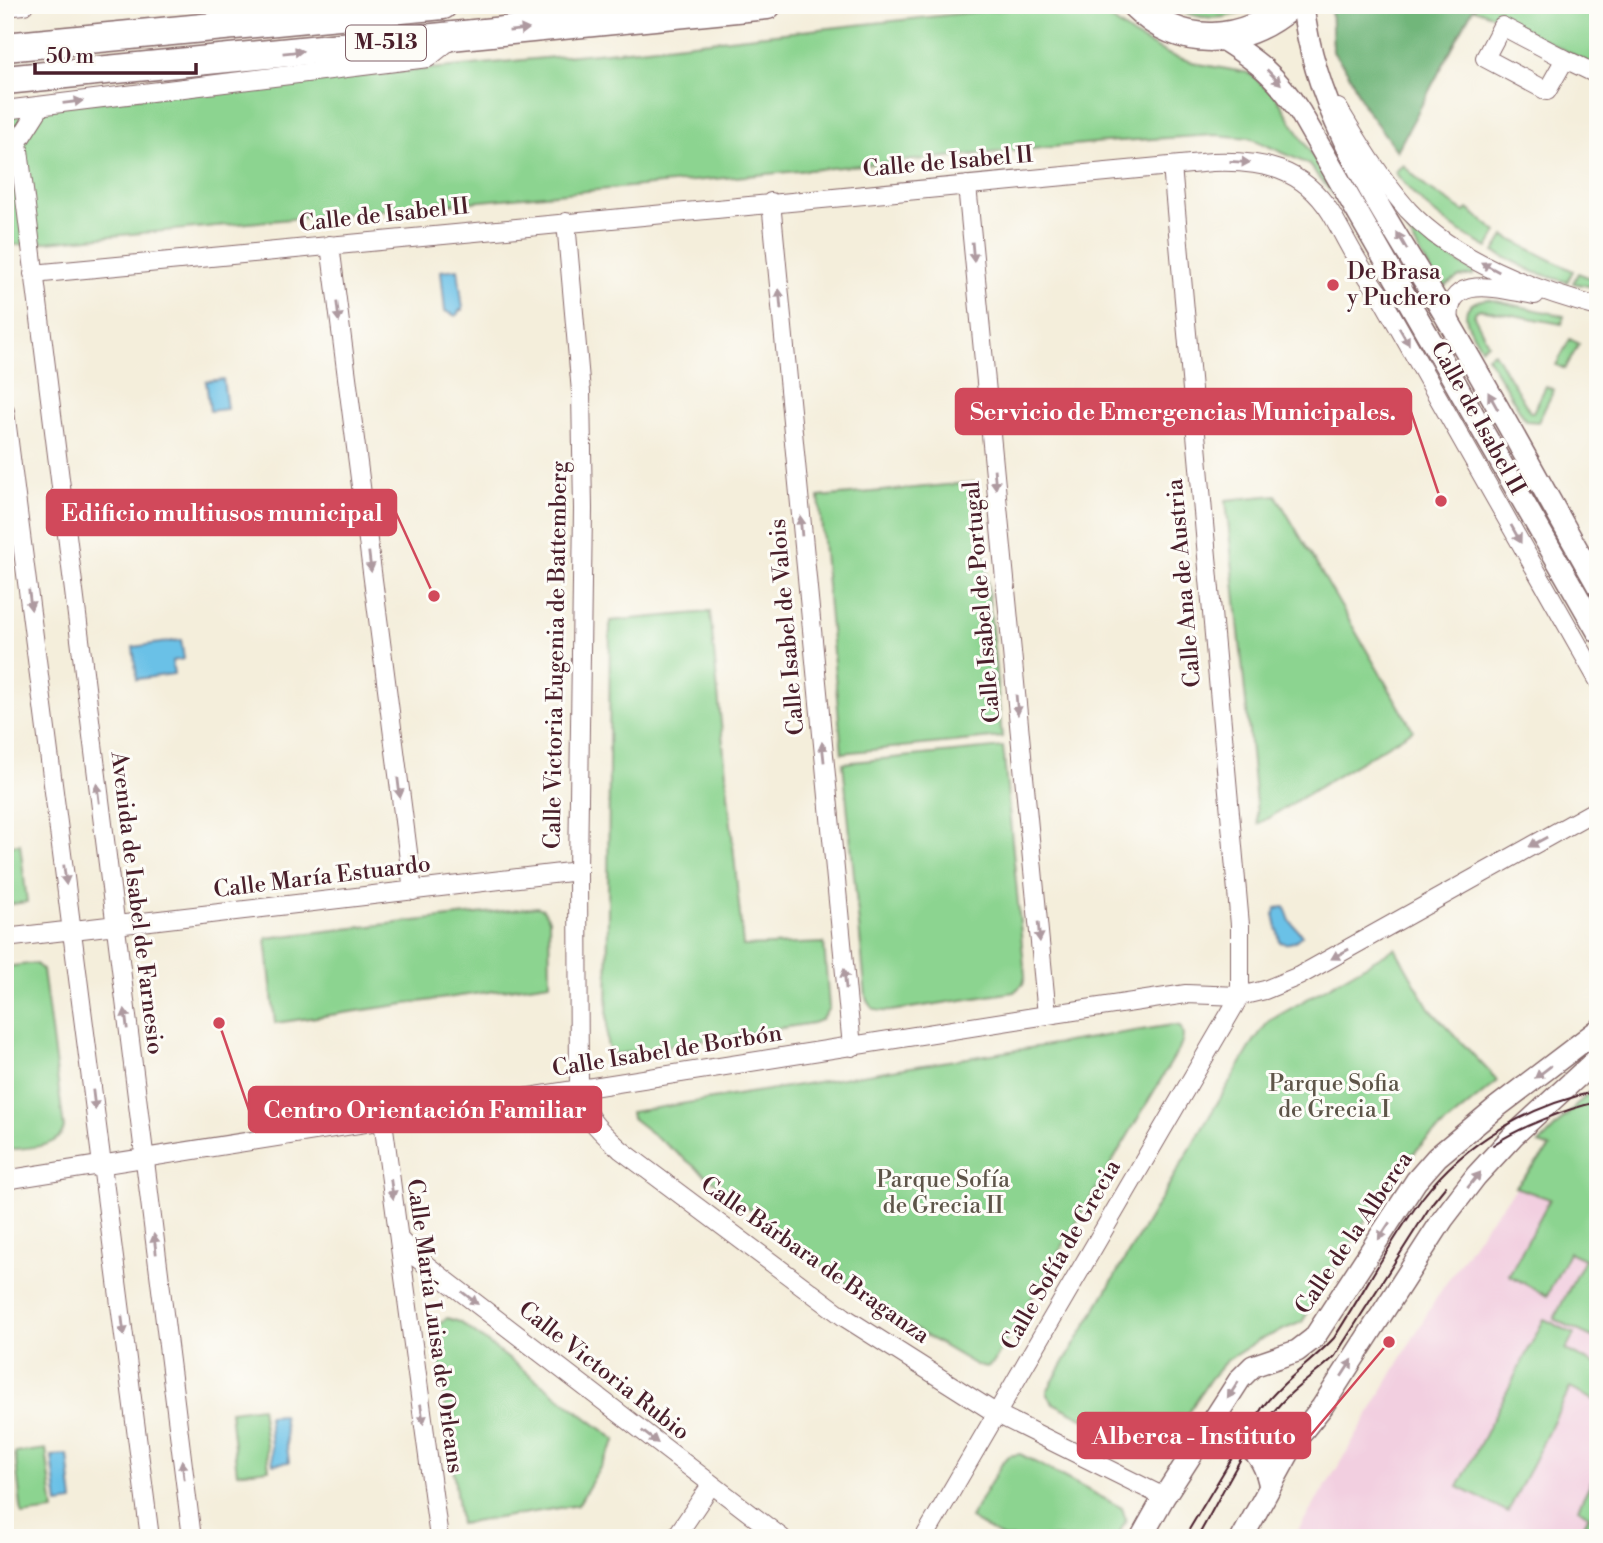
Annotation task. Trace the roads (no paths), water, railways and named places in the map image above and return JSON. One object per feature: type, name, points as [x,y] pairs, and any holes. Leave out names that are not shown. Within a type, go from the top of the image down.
[{"type":"main road","name":"M-513","points":[[5,47],[443,5]]},
{"type":"main road","name":"M-513","points":[[5,80],[767,5]]},
{"type":"main road","points":[[1136,5],[1156,22],[1171,29],[1195,36],[1219,37],[1257,28],[1290,5]]},
{"type":"street","points":[[5,7],[23,5]]},
{"type":"street","points":[[1303,5],[1313,55],[1333,116],[1349,150],[1598,586]]},
{"type":"street","points":[[5,110],[428,58],[456,36]]},
{"type":"street","points":[[1219,37],[1256,60],[1276,78],[1300,112],[1598,632]]},
{"type":"street","points":[[1313,55],[1336,104],[1352,130],[1410,212],[1432,231],[1484,264],[1514,279],[1598,307]]},
{"type":"street","points":[[1565,59],[1598,75]]},
{"type":"street","name":"Avenida de Isabel de Farnesio","points":[[41,106],[18,142],[192,1538]]},
{"type":"street","name":"Calle de Isabel II","points":[[33,274],[967,184],[1234,161],[1265,164],[1290,175],[1314,192],[1330,211],[1364,275],[1379,293],[1595,672]]},
{"type":"street","name":"Calle Ana de Austria","points":[[1172,166],[1240,925],[1240,996]]},
{"type":"street","name":"Calle Isabel de Portugal","points":[[967,184],[1047,1014]]},
{"type":"street","name":"Calle Isabel de Valois","points":[[771,202],[852,1047]]},
{"type":"street","name":"Calle Victoria Eugenia de Battemberg","points":[[566,222],[581,392],[583,509],[578,871],[579,1089]]},
{"type":"street","points":[[330,245],[412,891]]},
{"type":"street","points":[[1450,324],[1451,301],[1456,294],[1470,288],[1480,287],[1577,301]]},
{"type":"street","points":[[5,411],[150,1538]]},
{"type":"street","points":[[1240,996],[1265,990],[1299,976],[1598,809]]},
{"type":"street","name":"Calle María Estuardo","points":[[5,938],[578,871]]},
{"type":"street","name":"Calle Isabel de Borbón","points":[[5,1180],[1047,1014],[1186,994],[1240,996]]},
{"type":"street","name":"Calle Sofía de Grecia","points":[[924,1538],[1240,996]]},
{"type":"street","name":"Calle de la Alberca","points":[[1142,1538],[1164,1497],[1240,1379],[1253,1366],[1297,1351],[1314,1338],[1416,1181],[1437,1157],[1598,1030]]},
{"type":"street","points":[[1242,1538],[1297,1438],[1322,1407],[1451,1208],[1513,1136],[1598,1058]]},
{"type":"street","name":"Calle Bárbara de Braganza","points":[[579,1089],[583,1110],[598,1129],[621,1150],[844,1317],[997,1414],[1164,1497]]},
{"type":"street","name":"Calle María Luisa de Orleans","points":[[383,1121],[439,1538]]},
{"type":"street","name":"Calle Victoria Rubio","points":[[399,1239],[417,1258],[782,1538]]},
{"type":"street","points":[[1199,1443],[1213,1438],[1226,1438],[1250,1447],[1259,1455],[1267,1470],[1270,1487]]},
{"type":"street","points":[[675,1538],[710,1485]]},
{"type":"water","points":[[458,269],[463,310],[456,316],[445,311],[441,271]]},
{"type":"water","points":[[223,379],[227,409],[210,411],[206,381]]},
{"type":"water","points":[[181,640],[184,659],[172,661],[174,674],[137,679],[133,647]]},
{"type":"water","points":[[1285,907],[1290,921],[1302,935],[1290,943],[1280,942],[1274,914],[1276,908]]},
{"type":"water","points":[[283,1415],[289,1462],[273,1464],[268,1416]]},
{"type":"water","points":[[68,1455],[73,1502],[58,1504],[52,1456]]},
{"type":"tram line","points":[[1184,1538],[1262,1408],[1278,1389],[1334,1338],[1400,1231],[1440,1177],[1479,1143],[1524,1116],[1573,1097],[1598,1091]]},
{"type":"tram line","points":[[1493,1145],[1544,1119],[1598,1102]]},
{"type":"tram line","points":[[1197,1538],[1268,1418],[1287,1397],[1335,1356],[1433,1202],[1446,1186]]},
{"type":"place","name":"De Brasa y Puchero","points":[[1333,285]]},
{"type":"place","name":"Servicio de Emergencias Municipales.","points":[[1441,501]]},
{"type":"place","name":"Edificio multiusos municipal","points":[[434,596]]},
{"type":"place","name":"Centro Orientación Familiar","points":[[219,1023]]},
{"type":"place","name":"Alberca - Instituto","points":[[1389,1342]]},
{"type":"park label","name":"Parque Sofia de Grecia I","points":[[1334,1097]]},
{"type":"park label","name":"Parque Sofía de Grecia II","points":[[943,1193]]}]
